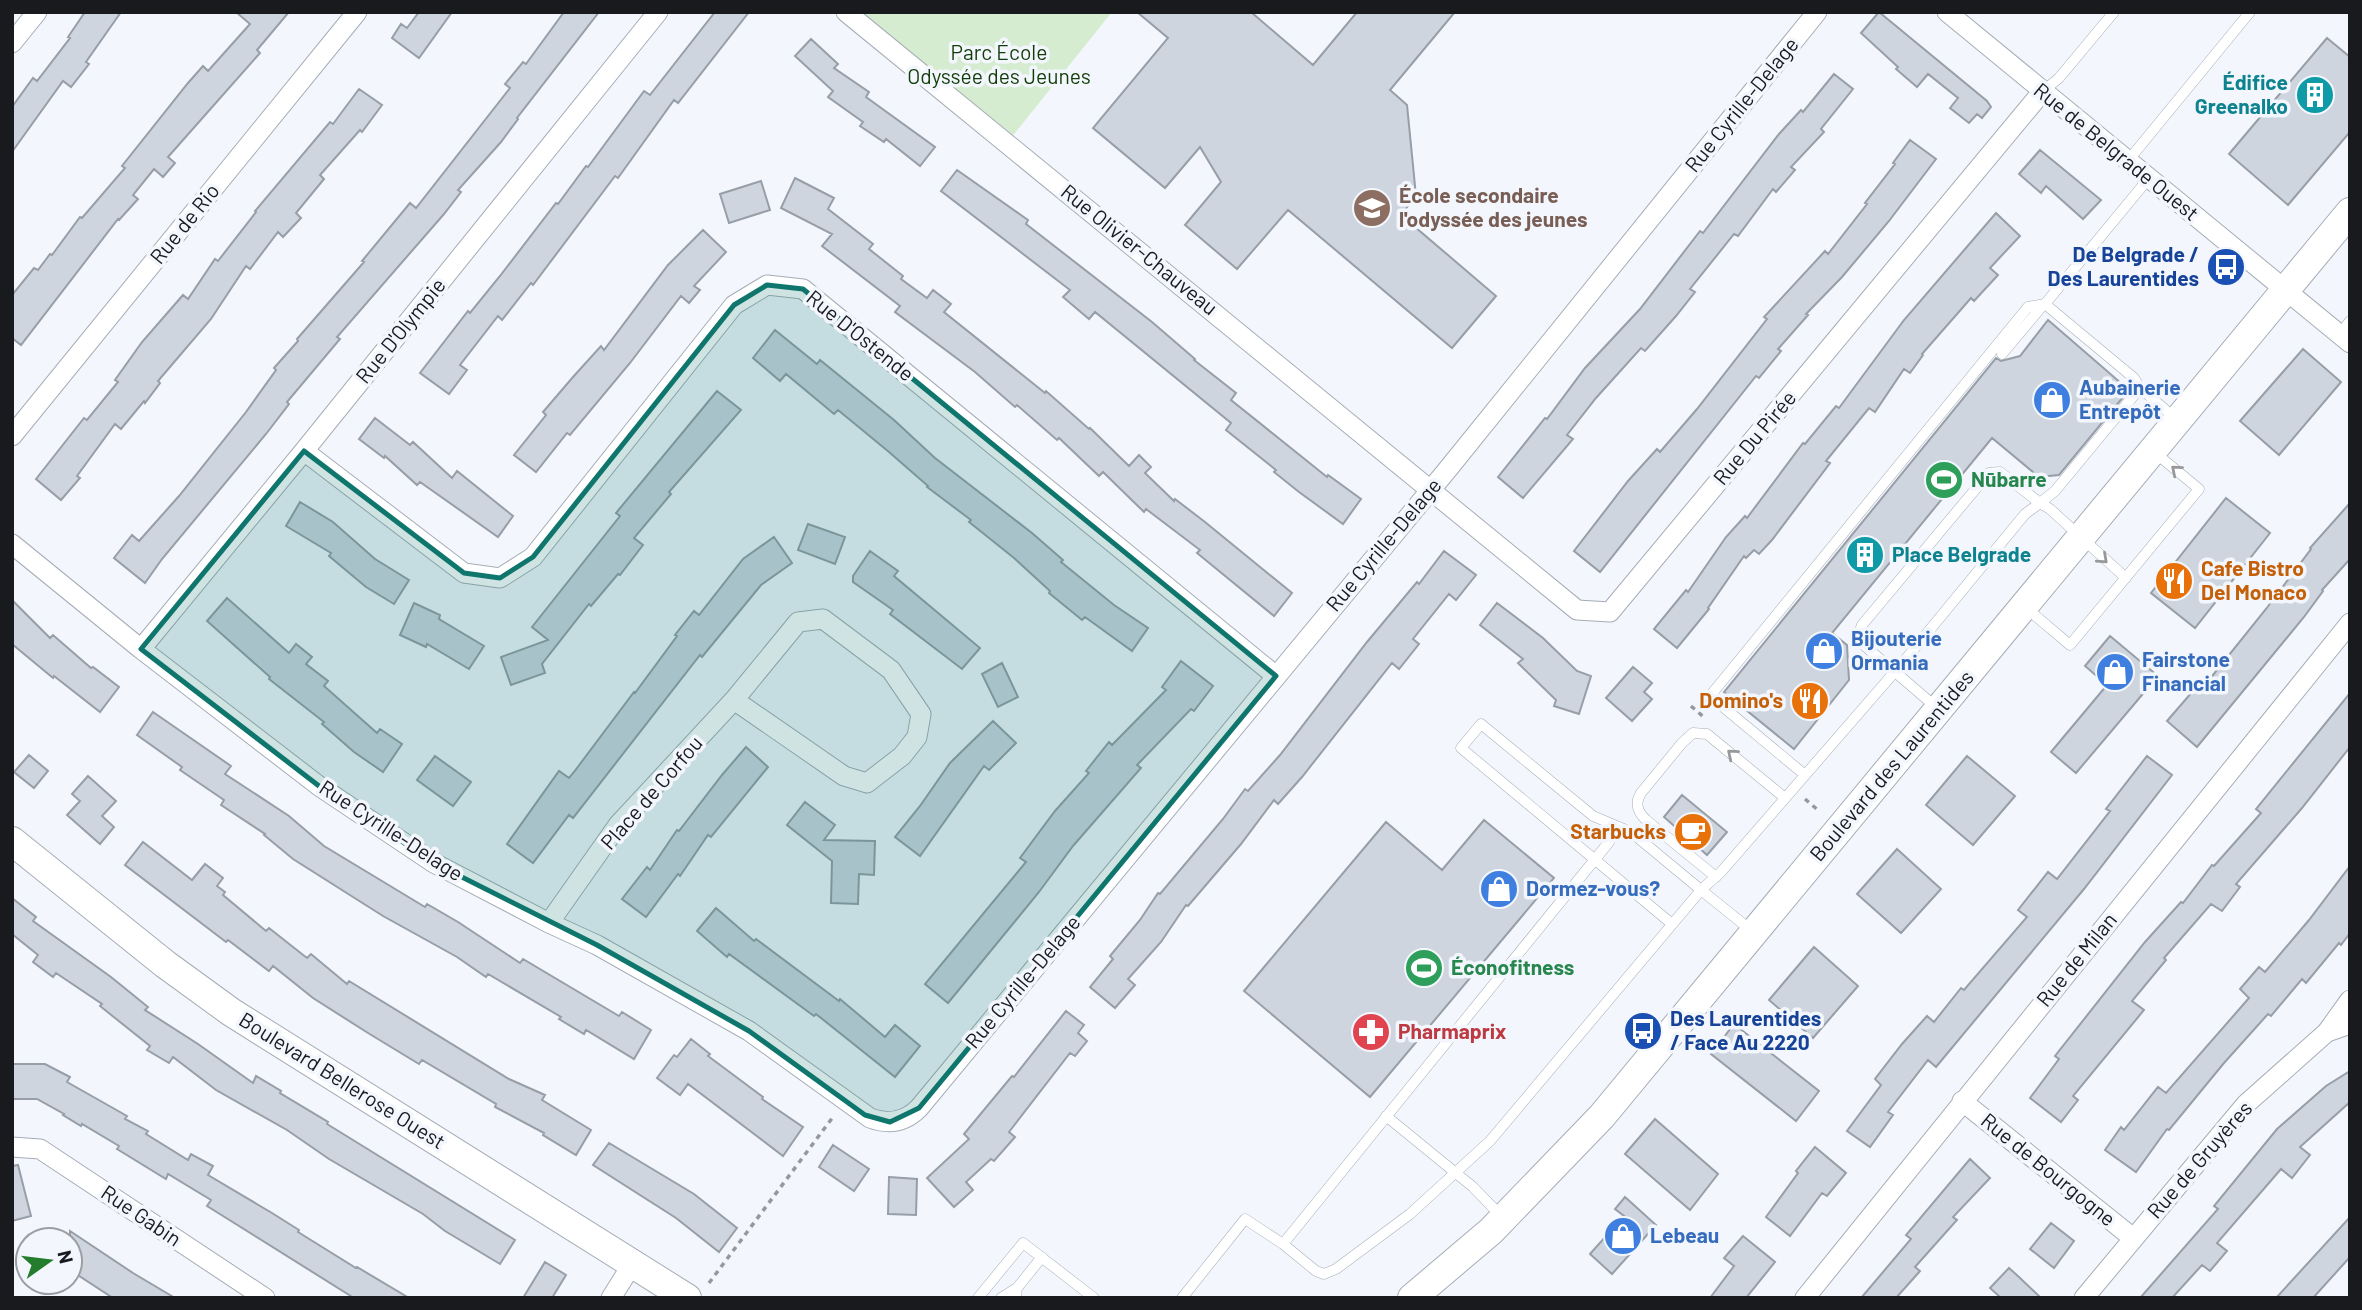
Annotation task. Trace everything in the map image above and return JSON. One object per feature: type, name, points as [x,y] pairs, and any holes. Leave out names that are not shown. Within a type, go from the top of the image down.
[{"type":"main road","name":"Boulevard des Laurentides","points":[[1412,1298],[1471,1250],[1602,1116],[2286,290],[2346,223]]},
{"type":"main road","name":"Boulevard Bellerose Ouest","points":[[12,841],[165,964],[231,1012],[633,1263],[698,1291]]},
{"type":"street","points":[[12,43],[37,12]]},
{"type":"street","name":"Rue de Rio","points":[[12,436],[357,12]]},
{"type":"street","name":"Rue D'Olympie","points":[[141,649],[658,12]]},
{"type":"street","name":"Rue Olivier-Chauveau","points":[[846,12],[1431,489]]},
{"type":"street","name":"Rue Cyrille-Delage","points":[[12,544],[141,649],[319,786],[422,855],[549,923],[597,945],[749,1031],[870,1118],[883,1122],[903,1120],[919,1108],[1431,489],[1816,12]]},
{"type":"street","name":"Rue de Belgrade Ouest","points":[[1947,12],[2286,290],[2346,333]]},
{"type":"street","name":"Rue Du Pirée","points":[[1431,489],[1577,610],[1610,611],[2042,92]]},
{"type":"street","name":"Rue D'Ostende","points":[[304,451],[464,573],[500,578],[533,557],[734,305],[767,285],[803,289],[1276,676]]},
{"type":"street","name":"Place de Corfou","points":[[549,923],[618,825],[734,700],[798,622],[823,620],[891,670],[921,714],[917,737],[902,756],[867,783],[844,776],[734,700]]},
{"type":"street","name":"Rue de Milan","points":[[1805,1298],[2350,624]]},
{"type":"street","name":"Rue de Gruyères","points":[[2084,1298],[2246,1104],[2327,1032],[2350,1000]]},
{"type":"street","name":"Rue de Gruyères","points":[[2327,1032],[2350,1024]]},
{"type":"street","name":"Rue de Bourgogne","points":[[1962,1101],[2133,1238]]},
{"type":"street","name":"Rue Gabin","points":[[12,1147],[40,1149],[265,1298]]},
{"type":"street","points":[[611,1298],[633,1263]]},
{"type":"lane","points":[[2042,92],[2059,78],[2114,12]]},
{"type":"lane","points":[[2127,162],[2250,12]]},
{"type":"lane","points":[[2002,354],[2149,178]]},
{"type":"lane","points":[[1805,775],[1710,696],[2028,307],[2045,304],[2134,378],[2140,388],[2178,421]]},
{"type":"lane","points":[[1182,1298],[1245,1219],[1283,1244],[1316,1271],[1328,1273],[1410,1214],[1456,1174],[1507,1123],[1700,891],[1716,877],[1805,775],[2025,514],[2055,491],[2140,388]]},
{"type":"lane","points":[[2024,607],[2070,645],[2126,578],[2199,489],[2153,451]]},
{"type":"lane","points":[[1939,710],[1862,643],[1861,628],[1983,478],[1992,472],[2000,472],[2050,509],[2126,578]]},
{"type":"lane","points":[[1672,925],[1461,748],[1481,724],[1593,816],[1631,832],[1700,891],[1755,933]]},
{"type":"lane","points":[[1716,877],[1646,820],[1638,810],[1637,801],[1641,793],[1682,743],[1693,733],[1707,734],[1785,798]]},
{"type":"lane","points":[[1283,1244],[1609,842],[1616,827]]},
{"type":"lane","points":[[1386,1116],[1486,1199],[1503,1219]]},
{"type":"lane","points":[[978,1298],[1023,1243],[1094,1298]]},
{"type":"lane","points":[[1001,1298],[1017,1293],[1042,1257]]},
{"type":"path","points":[[1802,796],[1819,811]]},
{"type":"path","points":[[698,1291],[833,1117]]},
{"type":"highlighted area","points":[[767,285],[803,289],[1276,676],[919,1108],[890,1122],[865,1115],[749,1031],[597,945],[434,863],[319,786],[141,649],[304,451],[464,573],[500,578],[533,557],[734,305]]},
{"type":"green space","name":"Parc École Odyssée des Jeunes","points":[[860,12],[1112,12],[1007,143]]},
{"type":"building","points":[[85,12],[121,12],[86,62],[89,64],[71,87],[63,81],[12,152],[12,107],[33,78],[37,81],[70,38],[68,37]]},
{"type":"building","points":[[236,12],[289,12],[257,50],[260,53],[168,157],[175,163],[163,177],[154,169],[133,195],[138,199],[118,219],[21,345],[12,338],[12,295],[34,268],[38,270],[50,254],[52,255],[80,217],[82,218],[125,168],[122,166],[188,83],[203,66],[208,71],[250,24]]},
{"type":"building","points":[[419,12],[452,12],[419,58],[392,38],[401,24],[407,28]]},
{"type":"building","points":[[564,12],[599,12],[501,142],[458,190],[461,192],[444,214],[337,337],[340,339],[287,402],[289,404],[266,434],[145,583],[114,558],[132,535],[139,541],[179,496],[246,412],[276,370],[274,368],[297,339],[364,262],[362,261],[410,203],[416,208],[510,88],[505,84],[523,62],[526,64]]},
{"type":"building","points":[[715,12],[749,12],[678,103],[674,100],[618,178],[615,176],[533,285],[531,283],[502,320],[498,316],[460,365],[467,370],[449,394],[420,373],[586,166],[588,167],[644,91],[650,95]]},
{"type":"building","points":[[1137,12],[1251,12],[1313,65],[1357,12],[1455,12],[1390,90],[1407,105],[1416,196],[1401,215],[1496,296],[1452,348],[1288,210],[1237,269],[1185,225],[1221,182],[1200,147],[1165,188],[1093,128],[1168,38]]},
{"type":"building","points":[[1879,12],[1987,101],[1991,107],[1982,118],[1977,114],[1969,123],[1950,108],[1958,98],[1928,74],[1917,87],[1861,33]]},
{"type":"building","name":"Édifice Greenalko","points":[[2327,38],[2350,57],[2350,132],[2288,205],[2229,154]]},
{"type":"building","points":[[811,39],[838,64],[834,68],[869,92],[866,97],[935,147],[920,166],[886,139],[884,142],[860,126],[863,122],[828,97],[833,91],[795,56]]},
{"type":"building","points":[[1834,74],[1853,89],[1821,129],[1824,132],[1791,167],[1795,170],[1776,192],[1773,189],[1738,236],[1734,234],[1690,289],[1695,292],[1676,316],[1645,351],[1641,348],[1596,398],[1567,435],[1573,439],[1523,498],[1498,477],[1545,418],[1547,419],[1585,368],[1640,309],[1700,231],[1703,233],[1779,134],[1801,110],[1803,112]]},
{"type":"building","points":[[359,89],[382,105],[362,132],[360,130],[320,175],[324,179],[296,213],[301,218],[283,237],[278,232],[250,269],[246,266],[211,319],[158,381],[160,383],[145,403],[144,401],[121,429],[115,424],[77,476],[80,478],[61,500],[36,479],[84,418],[87,420],[118,382],[115,380],[142,342],[183,295],[188,299],[215,259],[218,261],[255,211],[330,122],[333,124]]},
{"type":"building","points":[[1910,140],[1936,159],[1889,221],[1842,277],[1806,314],[1808,315],[1778,349],[1781,351],[1759,378],[1756,376],[1600,572],[1574,551],[1628,481],[1657,449],[1660,452],[1697,409],[1767,319],[1764,317],[1825,251],[1828,254],[1867,204],[1865,203]]},
{"type":"building","points":[[2040,150],[2101,200],[2083,219],[2046,186],[2041,193],[2019,174]]},
{"type":"building","points":[[957,170],[1028,220],[1026,224],[1152,322],[1236,393],[1231,400],[1327,477],[1328,475],[1361,499],[1343,524],[1274,472],[1276,470],[1226,430],[1231,423],[1095,312],[1089,319],[1063,297],[1070,290],[941,191]]},
{"type":"building","points":[[795,178],[834,198],[828,209],[873,244],[869,249],[903,276],[901,279],[927,298],[933,290],[951,304],[944,312],[1045,393],[1046,391],[1129,466],[1139,455],[1151,467],[1145,473],[1174,501],[1175,499],[1205,522],[1292,593],[1274,616],[1197,553],[1200,550],[1146,509],[1144,512],[1103,472],[1099,476],[1059,438],[1057,440],[1017,405],[1015,407],[975,372],[895,312],[900,306],[822,246],[832,234],[781,208]]},
{"type":"building","points":[[761,181],[770,210],[729,223],[720,194]]},
{"type":"building","points":[[1996,213],[2020,236],[1990,268],[1998,275],[1974,301],[1971,298],[1922,354],[1910,373],[1904,369],[1875,412],[1869,408],[1826,461],[1830,463],[1772,540],[1759,554],[1754,550],[1746,558],[1744,556],[1709,609],[1677,648],[1654,629],[1686,590],[1688,592],[1726,537],[1745,516],[1747,518],[1803,443],[1805,444],[1836,406],[1839,408],[1904,320]]},
{"type":"building","points":[[703,230],[726,252],[694,286],[700,290],[689,303],[681,296],[630,363],[536,472],[514,455],[546,415],[543,412],[601,346],[604,350],[668,265]]},
{"type":"building","name":"Place Belgrade","points":[[2048,320],[2129,390],[2059,475],[2039,477],[1992,438],[1832,633],[1847,645],[1849,680],[1794,749],[1724,692],[1996,358],[2001,361],[2020,356]]},
{"type":"building","points":[[775,330],[817,364],[820,360],[894,420],[935,458],[1032,533],[1063,560],[1061,562],[1114,605],[1148,628],[1132,651],[1085,617],[1082,620],[1049,593],[1050,591],[1014,558],[969,522],[971,520],[927,487],[838,410],[834,414],[786,374],[780,381],[753,358]]},
{"type":"building","points":[[2303,349],[2341,382],[2279,455],[2240,421]]},
{"type":"building","points":[[717,391],[741,410],[669,492],[671,494],[634,538],[643,545],[620,575],[618,574],[591,606],[589,604],[542,664],[545,673],[511,685],[501,657],[548,640],[532,627],[620,516],[616,513]]},
{"type":"building","points":[[375,418],[410,445],[413,442],[452,478],[457,471],[513,516],[498,537],[420,482],[417,485],[385,456],[384,458],[359,439]]},
{"type":"building","points":[[2226,498],[2270,533],[2195,628],[2151,593]]},
{"type":"building","points":[[300,502],[333,522],[375,559],[409,580],[394,604],[366,587],[329,556],[331,553],[286,526]]},
{"type":"building","points":[[2350,503],[2350,559],[2322,590],[2304,617],[2197,747],[2167,721],[2205,677],[2209,680],[2266,609],[2310,548]]},
{"type":"building","points":[[808,524],[845,537],[835,564],[798,550]]},
{"type":"building","points":[[774,537],[792,563],[761,585],[702,657],[700,655],[573,818],[569,815],[533,863],[507,844],[559,771],[569,778],[574,772],[694,611],[699,615],[743,559]]},
{"type":"building","points":[[870,551],[898,571],[894,576],[980,648],[962,669],[890,614],[893,610],[853,582],[853,576]]},
{"type":"building","points":[[1444,551],[1476,575],[1456,600],[1449,594],[1413,639],[1419,644],[1399,669],[1392,663],[1302,777],[1278,804],[1274,800],[1241,844],[1188,906],[1186,905],[1161,942],[1128,979],[1135,985],[1115,1008],[1090,987],[1113,959],[1110,956],[1158,893],[1160,894],[1223,819],[1245,789],[1248,791],[1280,755],[1367,642],[1417,582],[1419,584]]},
{"type":"building","points":[[227,598],[289,653],[296,644],[312,657],[306,664],[328,681],[324,686],[377,733],[380,729],[402,744],[383,772],[354,752],[322,724],[324,722],[269,679],[270,677],[207,621]]},
{"type":"building","points":[[12,600],[50,638],[53,635],[91,668],[119,687],[100,712],[12,644]]},
{"type":"building","points":[[414,603],[440,615],[439,619],[484,646],[469,669],[427,644],[426,647],[400,635]]},
{"type":"building","points":[[1497,603],[1543,638],[1577,671],[1591,676],[1579,714],[1554,706],[1556,700],[1518,663],[1523,659],[1480,625]]},
{"type":"building","points":[[2110,636],[2158,676],[2076,773],[2051,752],[2107,685],[2085,666]]},
{"type":"building","points":[[1181,661],[1213,686],[1194,711],[1191,709],[1137,765],[1141,768],[1073,846],[948,1003],[925,984],[1026,862],[1020,858],[1055,811],[1089,773],[1086,771],[1109,742],[1112,745],[1166,690],[1162,687]]},
{"type":"building","points":[[1002,663],[1018,697],[998,707],[982,674]]},
{"type":"building","points":[[1633,667],[1652,683],[1644,692],[1652,699],[1632,721],[1606,698]]},
{"type":"building","points":[[2350,693],[2350,747],[2302,808],[2236,884],[2240,887],[2222,911],[2211,904],[2164,958],[2166,960],[2132,1001],[2144,1010],[2073,1096],[2078,1100],[2061,1122],[2030,1098],[2059,1059],[2055,1056],[2145,942],[2181,902],[2183,903],[2212,865],[2214,866],[2261,813],[2256,809]]},
{"type":"building","points":[[153,712],[231,766],[225,774],[289,816],[324,846],[425,907],[427,904],[458,922],[520,963],[523,959],[619,1016],[622,1012],[651,1030],[634,1059],[586,1030],[584,1034],[559,1019],[561,1017],[488,974],[486,977],[293,859],[265,834],[221,805],[224,800],[180,770],[182,767],[137,735]]},
{"type":"building","points":[[993,721],[1016,743],[989,770],[984,766],[920,856],[895,837],[950,763]]},
{"type":"building","points":[[746,747],[768,767],[711,837],[708,835],[680,876],[678,874],[646,917],[622,899],[647,867],[650,870],[677,830],[679,831]]},
{"type":"building","points":[[29,755],[48,771],[34,788],[14,772]]},
{"type":"building","points":[[435,756],[471,782],[453,806],[417,780]]},
{"type":"building","points":[[1967,756],[2015,796],[1973,845],[1926,805]]},
{"type":"building","points":[[2147,756],[2172,775],[2084,889],[1936,1067],[1928,1060],[1888,1112],[1893,1115],[1870,1147],[1847,1131],[1881,1085],[1875,1079],[1902,1044],[1927,1016],[1934,1022],[1961,988],[1964,990],[2027,917],[2018,910],[2048,872],[2057,879],[2110,811],[2106,809]]},
{"type":"building","points":[[88,776],[116,801],[102,816],[114,827],[100,844],[67,815],[80,801],[72,794]]},
{"type":"building","points":[[1682,795],[1727,832],[1707,855],[1664,817]]},
{"type":"building","points":[[805,802],[835,825],[824,840],[875,841],[874,875],[859,874],[858,904],[831,903],[832,861],[787,825]]},
{"type":"building","points":[[1484,820],[1554,878],[1370,1097],[1244,991],[1386,822],[1442,870]]},
{"type":"building","points":[[143,842],[192,880],[205,864],[223,878],[217,886],[225,892],[223,895],[266,931],[269,928],[307,958],[311,954],[347,984],[349,981],[509,1079],[545,1095],[542,1100],[591,1130],[576,1155],[422,1060],[419,1064],[368,1033],[313,998],[273,966],[269,971],[228,940],[226,942],[125,865]]},
{"type":"building","points":[[1897,849],[1941,889],[1901,933],[1857,894]]},
{"type":"building","points":[[2350,866],[2350,933],[2341,945],[2339,943],[2306,983],[2302,979],[2271,1016],[2268,1014],[2169,1130],[2167,1129],[2136,1172],[2105,1150],[2121,1127],[2124,1130],[2158,1087],[2166,1093],[2249,998],[2240,989],[2259,967],[2265,972]]},
{"type":"building","points":[[12,898],[36,917],[33,921],[148,1007],[145,1010],[253,1083],[256,1076],[328,1122],[327,1124],[515,1240],[500,1264],[445,1231],[423,1214],[329,1159],[287,1130],[216,1090],[173,1057],[169,1063],[147,1050],[150,1046],[100,1006],[102,1004],[56,973],[53,977],[33,962],[38,955],[12,934]]},
{"type":"building","points":[[716,908],[754,941],[756,939],[839,1001],[840,999],[885,1037],[895,1025],[920,1046],[895,1077],[816,1014],[814,1016],[729,954],[727,957],[697,931]]},
{"type":"building","points":[[1814,947],[1858,986],[1813,1038],[1769,1000]]},
{"type":"building","points":[[1066,1011],[1084,1025],[1078,1033],[1087,1041],[1075,1056],[1070,1053],[1009,1132],[1015,1137],[994,1161],[991,1159],[966,1182],[973,1190],[954,1207],[927,1178],[969,1139],[964,1134],[1012,1076],[1014,1077]]},
{"type":"building","points":[[1734,1024],[1819,1091],[1796,1121],[1711,1054]]},
{"type":"building","points":[[691,1039],[710,1054],[708,1056],[763,1097],[762,1099],[803,1127],[783,1156],[688,1084],[680,1095],[657,1078],[674,1055],[677,1057]]},
{"type":"building","points":[[12,1064],[45,1064],[70,1077],[67,1082],[127,1116],[125,1119],[148,1131],[146,1134],[188,1160],[191,1154],[213,1166],[208,1175],[409,1298],[354,1298],[207,1206],[211,1200],[168,1174],[166,1179],[117,1149],[119,1146],[37,1099],[12,1099]]},
{"type":"building","points":[[2350,1071],[2350,1102],[2300,1147],[2310,1155],[2292,1178],[2281,1169],[2217,1243],[2227,1251],[2210,1271],[2202,1265],[2172,1298],[2140,1298],[2218,1209],[2214,1206],[2277,1129],[2326,1086]]},
{"type":"building","points":[[1655,1119],[1718,1174],[1690,1210],[1625,1154]]},
{"type":"building","points":[[609,1143],[694,1194],[737,1228],[719,1252],[676,1218],[593,1165]]},
{"type":"building","points":[[833,1145],[869,1169],[854,1191],[819,1167]]},
{"type":"building","points":[[1815,1147],[1846,1173],[1827,1196],[1822,1193],[1790,1236],[1766,1217]]},
{"type":"building","points":[[1970,1159],[1990,1178],[1953,1217],[1957,1220],[1915,1267],[1920,1271],[1896,1298],[1861,1298],[1911,1239],[1906,1235]]},
{"type":"building","points":[[18,1165],[31,1216],[12,1221],[12,1166]]},
{"type":"building","points":[[889,1177],[917,1179],[916,1215],[888,1214]]},
{"type":"building","points":[[1625,1197],[1656,1225],[1612,1274],[1590,1254],[1624,1216],[1615,1209]]},
{"type":"building","points":[[2350,1217],[2350,1257],[2313,1298],[2276,1298]]},
{"type":"building","points":[[2051,1223],[2074,1241],[2054,1268],[2030,1249]]},
{"type":"building","points":[[1743,1236],[1775,1262],[1746,1298],[1710,1298],[1734,1266],[1724,1258]]},
{"type":"building","points":[[84,1240],[175,1298],[113,1298],[84,1279]]},
{"type":"building","points":[[545,1262],[566,1275],[552,1298],[523,1298]]},
{"type":"building","points":[[2009,1268],[2041,1298],[2001,1298],[1990,1288]]},
{"type":"place","name":"Édifice Greenalko","points":[[2315,95]]},
{"type":"place","name":"École secondaire l'odyssée des jeunes","points":[[1372,208]]},
{"type":"place","name":"De Belgrade / Des Laurentides","points":[[2226,267]]},
{"type":"place","name":"Aubainerie Entrepôt","points":[[2052,400]]},
{"type":"place","name":"Nūbarre","points":[[1944,480]]},
{"type":"place","name":"Place Belgrade","points":[[1865,555]]},
{"type":"place","name":"Cafe Bistro Del Monaco","points":[[2174,581]]},
{"type":"place","name":"Bijouterie Ormania","points":[[1824,651]]},
{"type":"place","name":"Fairstone Financial","points":[[2115,672]]},
{"type":"place","name":"Domino's","points":[[1810,701]]},
{"type":"place","name":"Starbucks","points":[[1693,832]]},
{"type":"place","name":"Dormez-vous?","points":[[1499,889]]},
{"type":"place","name":"Éconofitness","points":[[1424,968]]},
{"type":"place","name":"Des Laurentides / Face Au 2220","points":[[1643,1031]]},
{"type":"place","name":"Pharmaprix","points":[[1371,1032]]},
{"type":"place","name":"Lebeau","points":[[1623,1236]]}]
